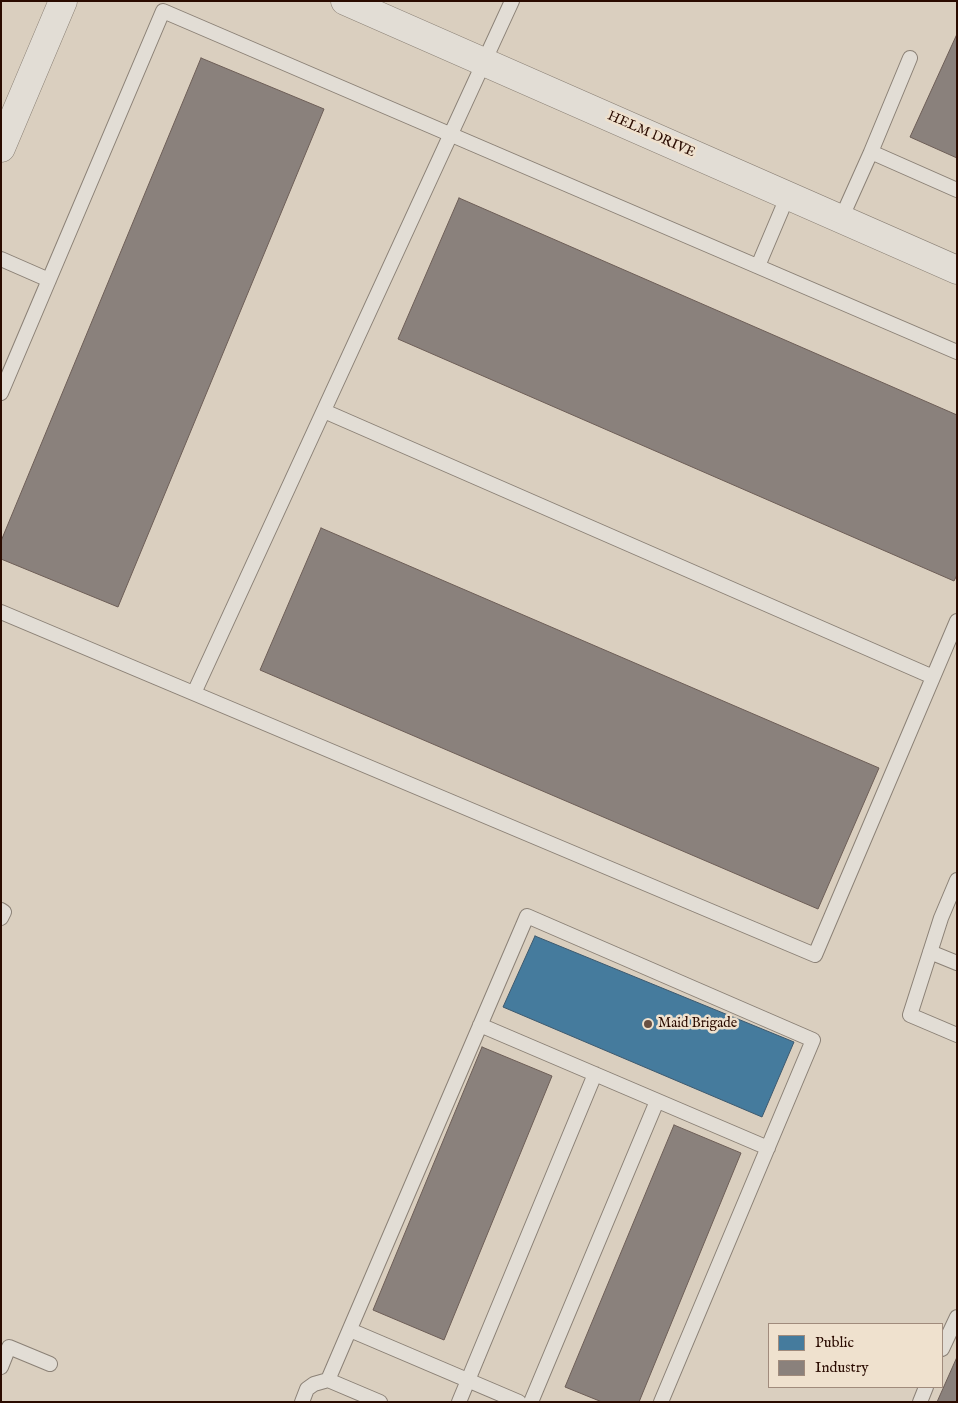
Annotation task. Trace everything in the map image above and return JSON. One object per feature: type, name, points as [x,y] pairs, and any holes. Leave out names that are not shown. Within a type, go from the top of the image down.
[{"type":"street","name":"HELM DRIVE","points":[[345,1],[957,270]]},
{"type":"street","points":[[1,148],[57,3]]},
{"type":"lane","points":[[194,693],[512,1]]},
{"type":"lane","points":[[1,393],[163,11],[957,352]]},
{"type":"lane","points":[[842,219],[910,58]]},
{"type":"lane","points":[[871,152],[957,190]]},
{"type":"lane","points":[[758,266],[788,195]]},
{"type":"lane","points":[[1,259],[49,280]]},
{"type":"lane","points":[[324,411],[933,677]]},
{"type":"lane","points":[[1,612],[815,955],[957,621]]},
{"type":"lane","points":[[957,880],[930,952],[910,1015],[957,1035]]},
{"type":"lane","points":[[1,910],[4,912],[1,918]]},
{"type":"lane","points":[[328,1380],[527,916],[813,1040],[661,1402]]},
{"type":"lane","points":[[930,952],[957,964]]},
{"type":"lane","points":[[480,1025],[768,1148]]},
{"type":"lane","points":[[459,1402],[595,1074]]},
{"type":"lane","points":[[531,1402],[657,1101]]},
{"type":"lane","points":[[943,1347],[957,1317]]},
{"type":"lane","points":[[350,1330],[519,1402]]},
{"type":"lane","points":[[1,1367],[5,1344],[50,1364]]},
{"type":"lane","points":[[302,1402],[307,1389],[314,1384],[328,1380],[380,1402]]},
{"type":"lane","points":[[920,1402],[926,1388]]},
{"type":"building: Public","name":"Maid Brigade","points":[[535,936],[794,1042],[762,1117],[503,1007]]},
{"type":"building: Industry","points":[[957,34],[957,158],[910,137]]},
{"type":"building: Industry","points":[[201,58],[324,109],[118,607],[1,559],[1,541]]},
{"type":"building: Industry","points":[[459,198],[957,415],[957,575],[954,581],[398,339]]},
{"type":"building: Industry","points":[[321,528],[879,768],[818,909],[260,670]]},
{"type":"building: Industry","points":[[482,1047],[552,1076],[444,1340],[373,1310]]},
{"type":"building: Industry","points":[[674,1125],[741,1153],[639,1402],[602,1402],[565,1387]]},
{"type":"building: Industry","points":[[957,1357],[957,1402],[937,1402]]},
{"type":"place","name":"Maid Brigade","points":[[648,1024]]}]
